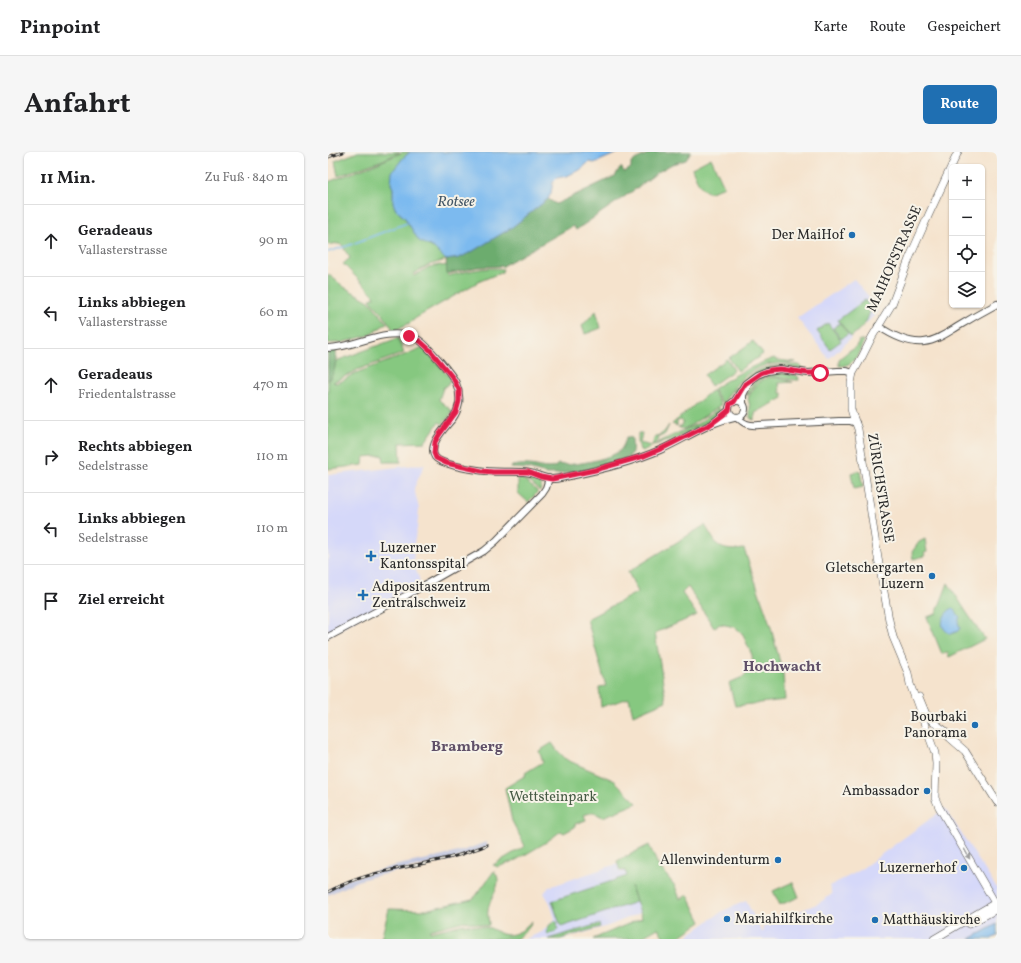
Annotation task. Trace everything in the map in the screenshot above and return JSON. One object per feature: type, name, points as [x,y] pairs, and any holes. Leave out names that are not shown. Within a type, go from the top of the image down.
[{"type":"main road","name":"MAIHOFSTRASSE","points":[[856,423],[853,416],[850,395],[853,372],[892,304],[909,259],[958,152]]},
{"type":"main road","points":[[878,326],[885,331],[911,342],[931,341],[997,304]]},
{"type":"main road","points":[[328,348],[394,334],[412,337],[426,346],[453,378],[459,394],[456,412],[435,442],[434,453],[436,458],[446,463],[482,471],[528,472],[557,479],[589,472],[644,456],[711,424],[741,416],[744,413]]},
{"type":"main road","points":[[853,372],[842,371],[808,373],[776,369],[761,373],[745,384],[734,402],[730,404],[729,410],[730,414],[741,422],[753,426],[759,424],[846,421],[856,423]]},
{"type":"main road","points":[[750,381],[743,395],[744,413],[748,420],[759,424]]},
{"type":"main road","points":[[734,402],[740,402],[743,404]]},
{"type":"main road","points":[[711,424],[729,410]]},
{"type":"main road","name":"ZÜRICHSTRASSE","points":[[856,423],[888,620],[893,637],[926,714],[965,751],[997,802]]},
{"type":"main road","points":[[328,637],[484,551],[500,537],[542,494],[546,488],[549,478]]},
{"type":"main road","name":"ZÜRICHSTRASSE","points":[[908,673],[910,684],[935,753],[935,798],[997,904]]},
{"type":"main road","points":[[934,939],[997,904]]},
{"type":"main road","points":[[943,939],[975,920],[997,904]]},
{"type":"shaded area","points":[[854,279],[878,308],[877,313],[829,359],[797,318]]},
{"type":"shaded area","name":"Luzerner Kantonsspital","points":[[425,464],[414,488],[419,509],[413,547],[414,565],[420,581],[328,636],[328,475]]},
{"type":"shaded area","points":[[945,808],[997,889],[997,924],[970,939],[683,939],[723,911],[746,901],[762,932],[764,931],[762,927],[819,903],[832,894],[829,886],[857,872]]},
{"type":"shaded area","points":[[486,842],[488,847],[472,853],[454,859],[357,881],[328,895],[328,890],[346,880],[393,866],[443,856]]},
{"type":"shaded area","points":[[617,864],[620,872],[625,871],[640,913],[608,926],[563,939],[525,939],[542,932],[555,919],[550,903],[544,893],[549,887]]},
{"type":"green space","points":[[358,152],[400,152],[383,160],[338,176],[335,161]]},
{"type":"green space","points":[[403,152],[410,152],[403,158],[391,184],[393,188],[393,203],[396,210],[405,218],[407,223],[425,244],[434,248],[446,260],[429,265],[413,274],[414,276],[429,267],[440,265],[447,265],[448,276],[482,269],[503,269],[502,272],[478,282],[394,331],[382,313],[371,301],[370,299],[374,298],[374,295],[343,264],[350,258],[344,249],[345,247],[337,244],[328,245],[328,182]]},
{"type":"green space","points":[[653,152],[691,152],[686,160],[672,164],[658,172],[576,230],[573,226],[504,266],[478,267],[447,274],[446,260],[459,258],[473,251],[511,228],[548,199],[556,204],[615,176],[620,168],[622,168],[624,172],[631,168],[631,163],[635,160]]},
{"type":"green space","points":[[711,158],[724,186],[715,191],[709,192],[703,189],[692,168]]},
{"type":"green space","points":[[328,274],[344,287],[369,301],[387,323],[370,335],[340,343],[328,343]]},
{"type":"green space","points":[[865,300],[871,309],[867,320],[864,325],[851,337],[838,320]]},
{"type":"green space","points":[[596,311],[601,328],[585,334],[582,326]]},
{"type":"green space","points":[[828,323],[841,341],[830,349],[817,331]]},
{"type":"green space","points":[[840,323],[848,334],[841,339],[833,328]]},
{"type":"green space","points":[[398,338],[404,353],[357,370],[333,382],[336,383],[344,380],[353,374],[423,347],[451,379],[443,388],[439,400],[451,410],[452,413],[442,424],[439,422],[425,442],[400,443],[401,462],[384,462],[383,455],[364,457],[363,465],[328,469],[328,350],[336,350],[336,361]]},
{"type":"green space","points":[[753,341],[763,354],[738,371],[729,358]]},
{"type":"green space","points":[[858,341],[864,341],[852,362],[839,366],[839,359],[857,346],[856,345],[859,343]]},
{"type":"green space","points":[[328,350],[336,350],[336,363],[331,378],[328,381]]},
{"type":"green space","points":[[774,358],[777,360],[796,362],[772,364],[756,369],[744,377],[724,402],[721,402],[713,389],[742,372]]},
{"type":"green space","points":[[727,359],[734,370],[711,386],[704,375]]},
{"type":"green space","points":[[799,365],[805,369],[772,367],[738,391],[733,392],[746,378],[759,370],[774,366]]},
{"type":"green space","points":[[773,373],[798,376],[799,380],[770,376],[765,377],[755,385],[748,395],[746,395],[756,380]]},
{"type":"green space","points":[[769,377],[793,382],[779,383],[780,393],[782,393],[783,398],[755,413],[755,421],[750,418],[748,398],[759,383],[765,378]]},
{"type":"green space","points":[[711,391],[713,391],[721,405],[683,429],[678,427],[683,425],[681,420],[677,421],[677,426],[672,424]]},
{"type":"green space","points":[[719,408],[720,410],[714,419],[677,438],[655,445],[699,423]]},
{"type":"green space","points":[[669,425],[665,434],[659,436],[659,440],[652,446],[655,436],[662,434]]},
{"type":"green space","points":[[638,433],[642,433],[640,443],[652,446],[644,451],[640,450]]},
{"type":"green space","points":[[626,437],[632,438],[632,451],[629,457],[585,470],[558,474],[546,474],[528,469],[511,468],[512,466],[533,465],[544,468],[552,468],[558,464],[563,465],[589,462],[608,457],[622,448]]},
{"type":"green space","points":[[860,471],[863,487],[854,489],[851,473]]},
{"type":"green space","points":[[519,475],[536,478],[539,480],[541,483],[540,491],[523,476]]},
{"type":"green space","points":[[518,478],[522,478],[537,491],[537,493],[528,502],[518,493]]},
{"type":"green space","points":[[705,525],[715,541],[721,547],[730,550],[744,549],[770,624],[783,674],[785,700],[735,706],[729,683],[743,677],[753,666],[752,655],[742,633],[735,627],[720,624],[714,628],[688,587],[682,593],[697,615],[655,633],[666,701],[633,715],[629,698],[601,707],[599,687],[606,686],[587,619],[638,592],[628,572]]},
{"type":"green space","points":[[925,539],[927,552],[924,553],[925,556],[913,559],[912,552],[919,542]]},
{"type":"green space","points":[[948,583],[985,639],[949,657],[948,653],[942,654],[927,617],[936,614]]},
{"type":"green space","name":"Wettsteinpark","points":[[552,743],[567,760],[615,781],[637,803],[603,817],[593,812],[584,815],[586,820],[575,824],[575,827],[564,833],[561,831],[545,843],[516,860],[498,867],[493,865],[525,846],[512,821],[505,788],[543,762],[539,751]]},
{"type":"green space","points":[[649,845],[658,865],[675,886],[680,899],[688,895],[701,922],[676,939],[665,939],[658,928],[639,939],[593,939],[642,918],[631,886],[636,902],[561,927],[552,901],[627,876],[625,870],[620,871],[617,861]]},
{"type":"green space","points":[[494,871],[498,880],[496,890],[488,910],[489,925],[487,926],[464,921],[430,930],[430,932],[464,924],[490,928],[502,934],[508,935],[521,931],[532,921],[528,929],[516,939],[381,939],[389,909],[425,910],[472,899]]},
{"type":"green space","points":[[793,882],[799,897],[780,905],[773,891]]},
{"type":"green space","points":[[555,921],[558,923],[558,929],[555,933],[553,932],[548,935],[548,928]]},
{"type":"green space","points":[[599,924],[600,927],[560,939],[548,939]]},
{"type":"water","name":"Rotsee","points":[[410,152],[620,152],[594,163],[589,162],[580,170],[567,176],[557,178],[553,182],[548,199],[511,228],[459,258],[446,260],[434,248],[419,241],[405,218],[396,210],[393,203],[393,188],[391,184],[392,172]]},
{"type":"water","points":[[952,608],[960,617],[958,622],[960,628],[958,631],[951,634],[944,628],[942,621]]},
{"type":"water","points":[[997,924],[997,936],[991,939],[970,939]]},
{"type":"waterway","points":[[328,252],[407,223]]},
{"type":"railway","points":[[328,157],[343,152]]},
{"type":"railway","points":[[328,892],[373,874],[452,857],[487,845]]},
{"type":"place","name":"Der MaiHof","points":[[852,235]]},
{"type":"place","name":"Luzerner Kantonsspital","points":[[371,556]]},
{"type":"place","name":"Gletschergarten Luzern","points":[[932,576]]},
{"type":"place","name":"Adipositaszentrum Zentralschweiz","points":[[363,595]]},
{"type":"place","name":"Bourbaki Panorama","points":[[975,725]]},
{"type":"place","name":"Ambassador","points":[[927,791]]},
{"type":"place","name":"Allenwindenturm","points":[[778,860]]},
{"type":"place","name":"Luzernerhof","points":[[964,868]]},
{"type":"place","name":"Mariahilfkirche","points":[[727,919]]},
{"type":"place","name":"Matthäuskirche","points":[[875,920]]},
{"type":"district","name":"Hochwacht","points":[[782,667]]},
{"type":"district","name":"Bramberg","points":[[467,747]]},
{"type":"route","points":[[409,336],[420,341],[430,350],[453,378],[459,390],[459,401],[456,412],[435,442],[434,456],[436,458],[446,463],[482,471],[528,472],[552,479],[584,473],[644,456],[711,424],[729,410],[730,404],[734,402],[745,384],[761,373],[780,369],[820,373]]}]
